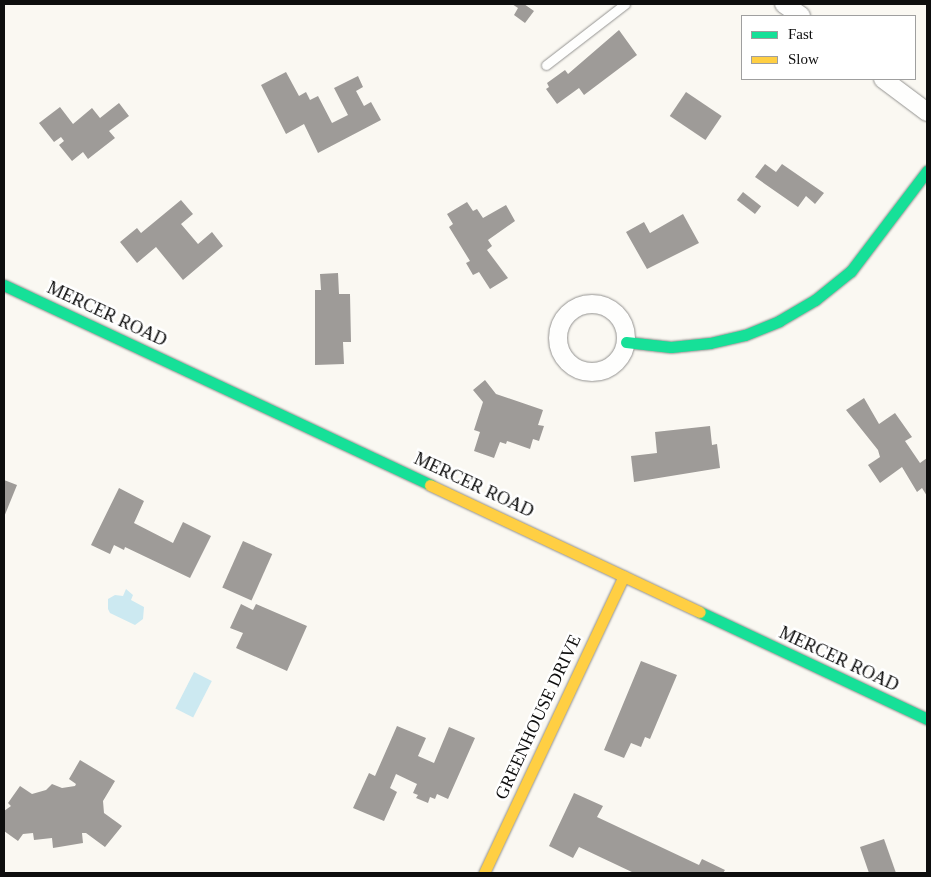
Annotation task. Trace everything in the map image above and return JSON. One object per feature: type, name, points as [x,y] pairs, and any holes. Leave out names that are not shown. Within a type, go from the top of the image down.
[{"type":"main road","points":[[626,342],[671,347],[710,343],[745,335],[779,321],[815,300],[850,271],[927,171]]},
{"type":"main road","name":"MERCER ROAD","points":[[4,285],[927,719]]},
{"type":"main road","name":"GREENHOUSE DRIVE","points":[[484,873],[624,576]]},
{"type":"street","points":[[784,4],[800,15]]},
{"type":"street","points":[[884,80],[927,112]]},
{"type":"lane","points":[[546,65],[625,4]]},
{"type":"water","points":[[126,589],[133,595],[131,600],[144,607],[143,619],[135,625],[110,613],[108,609],[108,599],[115,595],[123,596]]},
{"type":"water","points":[[194,672],[212,681],[193,718],[175,709]]},
{"type":"building","points":[[512,4],[524,4],[534,11],[525,23],[514,15],[518,8]]},
{"type":"building","points":[[619,30],[637,55],[584,95],[579,88],[557,104],[546,89],[549,87],[547,83],[565,70],[568,74]]},
{"type":"building","points":[[286,72],[299,96],[306,92],[310,100],[318,96],[332,123],[348,115],[334,88],[358,76],[363,87],[356,91],[364,106],[371,102],[381,120],[318,153],[304,124],[286,134],[261,85]]},
{"type":"building","points":[[686,92],[722,116],[705,140],[670,116]]},
{"type":"building","points":[[119,103],[129,116],[109,131],[115,138],[88,159],[83,152],[72,161],[59,145],[64,141],[61,137],[54,142],[39,123],[60,107],[73,124],[92,108],[100,118]]},
{"type":"building","points":[[765,164],[776,172],[782,164],[824,193],[815,204],[806,196],[798,207],[755,177]]},
{"type":"building","points":[[743,192],[761,206],[755,214],[737,200]]},
{"type":"building","points":[[181,200],[193,214],[181,224],[198,244],[212,232],[223,246],[183,280],[156,247],[137,263],[120,242],[137,228],[141,233]]},
{"type":"building","points":[[467,202],[473,211],[477,209],[483,218],[506,205],[515,221],[488,240],[492,246],[487,250],[508,278],[490,289],[479,272],[473,275],[466,263],[470,261],[449,227],[453,224],[447,214]]},
{"type":"building","points":[[683,214],[699,243],[647,269],[626,232],[644,222],[650,233]]},
{"type":"building","points":[[338,273],[339,294],[350,294],[351,342],[343,342],[344,364],[315,365],[315,290],[321,290],[320,274]]},
{"type":"building","points":[[485,380],[496,394],[543,410],[538,425],[544,426],[539,441],[533,439],[530,449],[507,441],[506,444],[500,442],[494,458],[474,451],[480,432],[474,430],[483,402],[473,390]]},
{"type":"building","points":[[864,398],[879,424],[895,413],[912,437],[905,441],[920,463],[927,458],[927,496],[922,488],[917,492],[902,467],[880,483],[868,465],[880,457],[878,450],[846,410]]},
{"type":"building","points":[[710,426],[712,445],[717,444],[720,468],[634,482],[631,456],[657,453],[655,432]]},
{"type":"building","points":[[4,480],[17,485],[4,517]]},
{"type":"building","points":[[119,488],[144,501],[134,523],[173,543],[183,522],[211,536],[190,578],[125,547],[124,550],[114,545],[110,554],[91,545]]},
{"type":"building","points":[[243,541],[272,554],[251,601],[222,588]]},
{"type":"building","points":[[241,604],[253,610],[256,604],[307,626],[287,671],[236,648],[243,633],[230,628]]},
{"type":"building","points":[[641,661],[677,675],[650,739],[645,737],[641,747],[631,743],[624,758],[604,750]]},
{"type":"building","points":[[397,726],[426,738],[418,756],[434,763],[449,727],[475,738],[448,799],[437,794],[435,799],[430,797],[428,803],[416,798],[418,795],[413,793],[417,784],[396,774],[390,788],[397,792],[384,821],[353,808],[369,773],[375,776]]},
{"type":"building","points":[[80,760],[115,781],[103,801],[104,813],[122,826],[105,847],[86,833],[82,833],[83,843],[53,848],[52,838],[34,840],[33,833],[23,834],[18,841],[4,831],[4,811],[11,806],[8,803],[20,786],[32,794],[46,790],[52,784],[62,788],[75,786],[76,784],[69,779]]},
{"type":"building","points":[[574,793],[603,806],[597,817],[699,865],[702,859],[725,870],[723,873],[634,873],[579,847],[573,858],[549,846]]},
{"type":"building","points":[[884,839],[896,873],[869,873],[860,847]]},
{"type":"traffic: fast","points":[[626,342],[671,347],[710,343],[745,335],[779,321],[815,300],[851,271],[927,171]]},
{"type":"traffic: fast","points":[[4,285],[430,485]]},
{"type":"traffic: fast","points":[[700,612],[927,719]]},
{"type":"traffic: slow","points":[[430,485],[700,612]]},
{"type":"traffic: slow","points":[[484,873],[624,576]]}]
